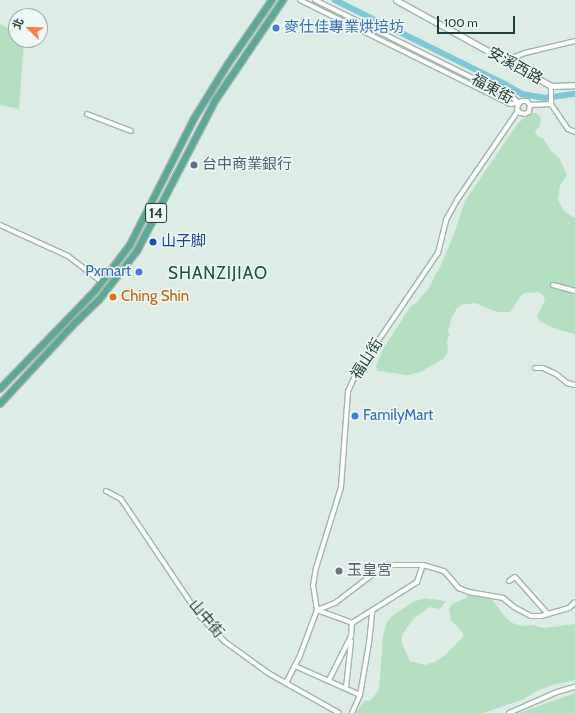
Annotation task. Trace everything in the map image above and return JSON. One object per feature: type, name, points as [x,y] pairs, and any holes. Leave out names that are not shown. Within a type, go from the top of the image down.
[{"type":"main road","name":"14","points":[[0,389],[102,282],[130,245],[195,117],[228,64],[272,0]]},
{"type":"main road","name":"14","points":[[0,404],[75,323],[99,300],[137,251],[215,101],[283,0]]},
{"type":"street","name":"福東街","points":[[300,0],[510,104],[518,103]]},
{"type":"street","points":[[314,7],[316,0]]},
{"type":"street","name":"福東街","points":[[316,0],[513,98],[518,103]]},
{"type":"street","name":"安溪西路","points":[[396,0],[551,86]]},
{"type":"street","points":[[332,16],[335,10]]},
{"type":"street","points":[[364,32],[367,26]]},
{"type":"street","points":[[506,60],[525,53],[575,41]]},
{"type":"street","points":[[403,51],[406,45]]},
{"type":"street","points":[[575,85],[551,86],[551,104],[568,129],[575,132]]},
{"type":"street","name":"福山街","points":[[518,103],[525,101],[530,105],[551,104]]},
{"type":"street","points":[[518,103],[518,111]]},
{"type":"street","name":"福山街","points":[[317,610],[313,586],[316,568],[340,487],[348,391],[357,372],[438,253],[446,220],[457,200],[518,111],[522,114],[527,113],[530,110],[530,105]]},
{"type":"street","points":[[87,114],[131,131]]},
{"type":"street","points":[[0,226],[68,256],[102,282]]},
{"type":"street","points":[[553,285],[575,291]]},
{"type":"street","points":[[534,368],[543,368],[556,374],[568,383],[575,385]]},
{"type":"street","name":"山中街","points":[[106,491],[121,499],[199,615],[224,641],[268,673],[339,713]]},
{"type":"street","points":[[286,683],[295,666],[317,610],[335,603],[386,565],[423,565],[444,571],[459,588],[469,592],[502,598],[526,614],[541,616],[569,608],[575,602]]},
{"type":"street","points":[[317,610],[352,623],[372,612],[417,582],[423,565]]},
{"type":"street","points":[[509,581],[515,577],[548,614]]},
{"type":"street","points":[[352,713],[360,695],[370,643],[372,612]]},
{"type":"street","points":[[346,688],[352,623]]},
{"type":"street","points":[[329,680],[351,636]]},
{"type":"street","points":[[295,666],[360,695]]},
{"type":"street","points":[[509,713],[557,692],[575,687]]},
{"type":"green space","points":[[0,24],[8,28],[8,48],[23,48],[19,109],[0,105]]},
{"type":"green space","points":[[531,113],[537,113],[541,118],[540,125],[535,132],[538,137],[543,138],[551,151],[559,158],[567,175],[560,185],[558,200],[564,211],[575,218],[575,334],[556,329],[539,321],[537,316],[545,301],[543,295],[538,292],[525,293],[520,297],[510,312],[497,312],[475,303],[462,305],[457,308],[451,319],[448,332],[450,334],[447,340],[448,352],[442,360],[420,372],[408,375],[377,371],[376,366],[383,349],[411,306],[416,303],[428,289],[442,263],[465,201],[518,123]]},
{"type":"green space","points":[[471,590],[485,597],[491,598],[505,617],[512,623],[523,626],[532,625],[544,628],[575,624],[575,680],[552,685],[535,692],[524,699],[483,713],[356,713],[363,702],[371,700],[379,690],[383,635],[387,622],[392,616],[413,602],[425,598],[446,601],[440,609],[430,607],[413,619],[402,635],[402,644],[410,661],[425,665],[444,656],[463,637],[463,633],[451,620],[449,609],[452,604],[466,598]]},
{"type":"green space","points":[[575,693],[575,713],[519,713]]},
{"type":"waterway","points":[[335,0],[505,84],[522,94],[545,98],[575,94]]},
{"type":"place","name":"麥仕佳專業烘培坊","points":[[276,28]]},
{"type":"place","name":"台中商業銀行","points":[[194,165]]},
{"type":"place","name":"山子脚","points":[[153,242]]},
{"type":"place","name":"Pxmart","points":[[139,272]]},
{"type":"place","name":"Ching Shin","points":[[113,297]]},
{"type":"place","name":"FamilyMart","points":[[355,416]]},
{"type":"place","name":"玉皇宮","points":[[339,571]]},
{"type":"district","name":"SHANZIJIAO","points":[[218,274]]}]
